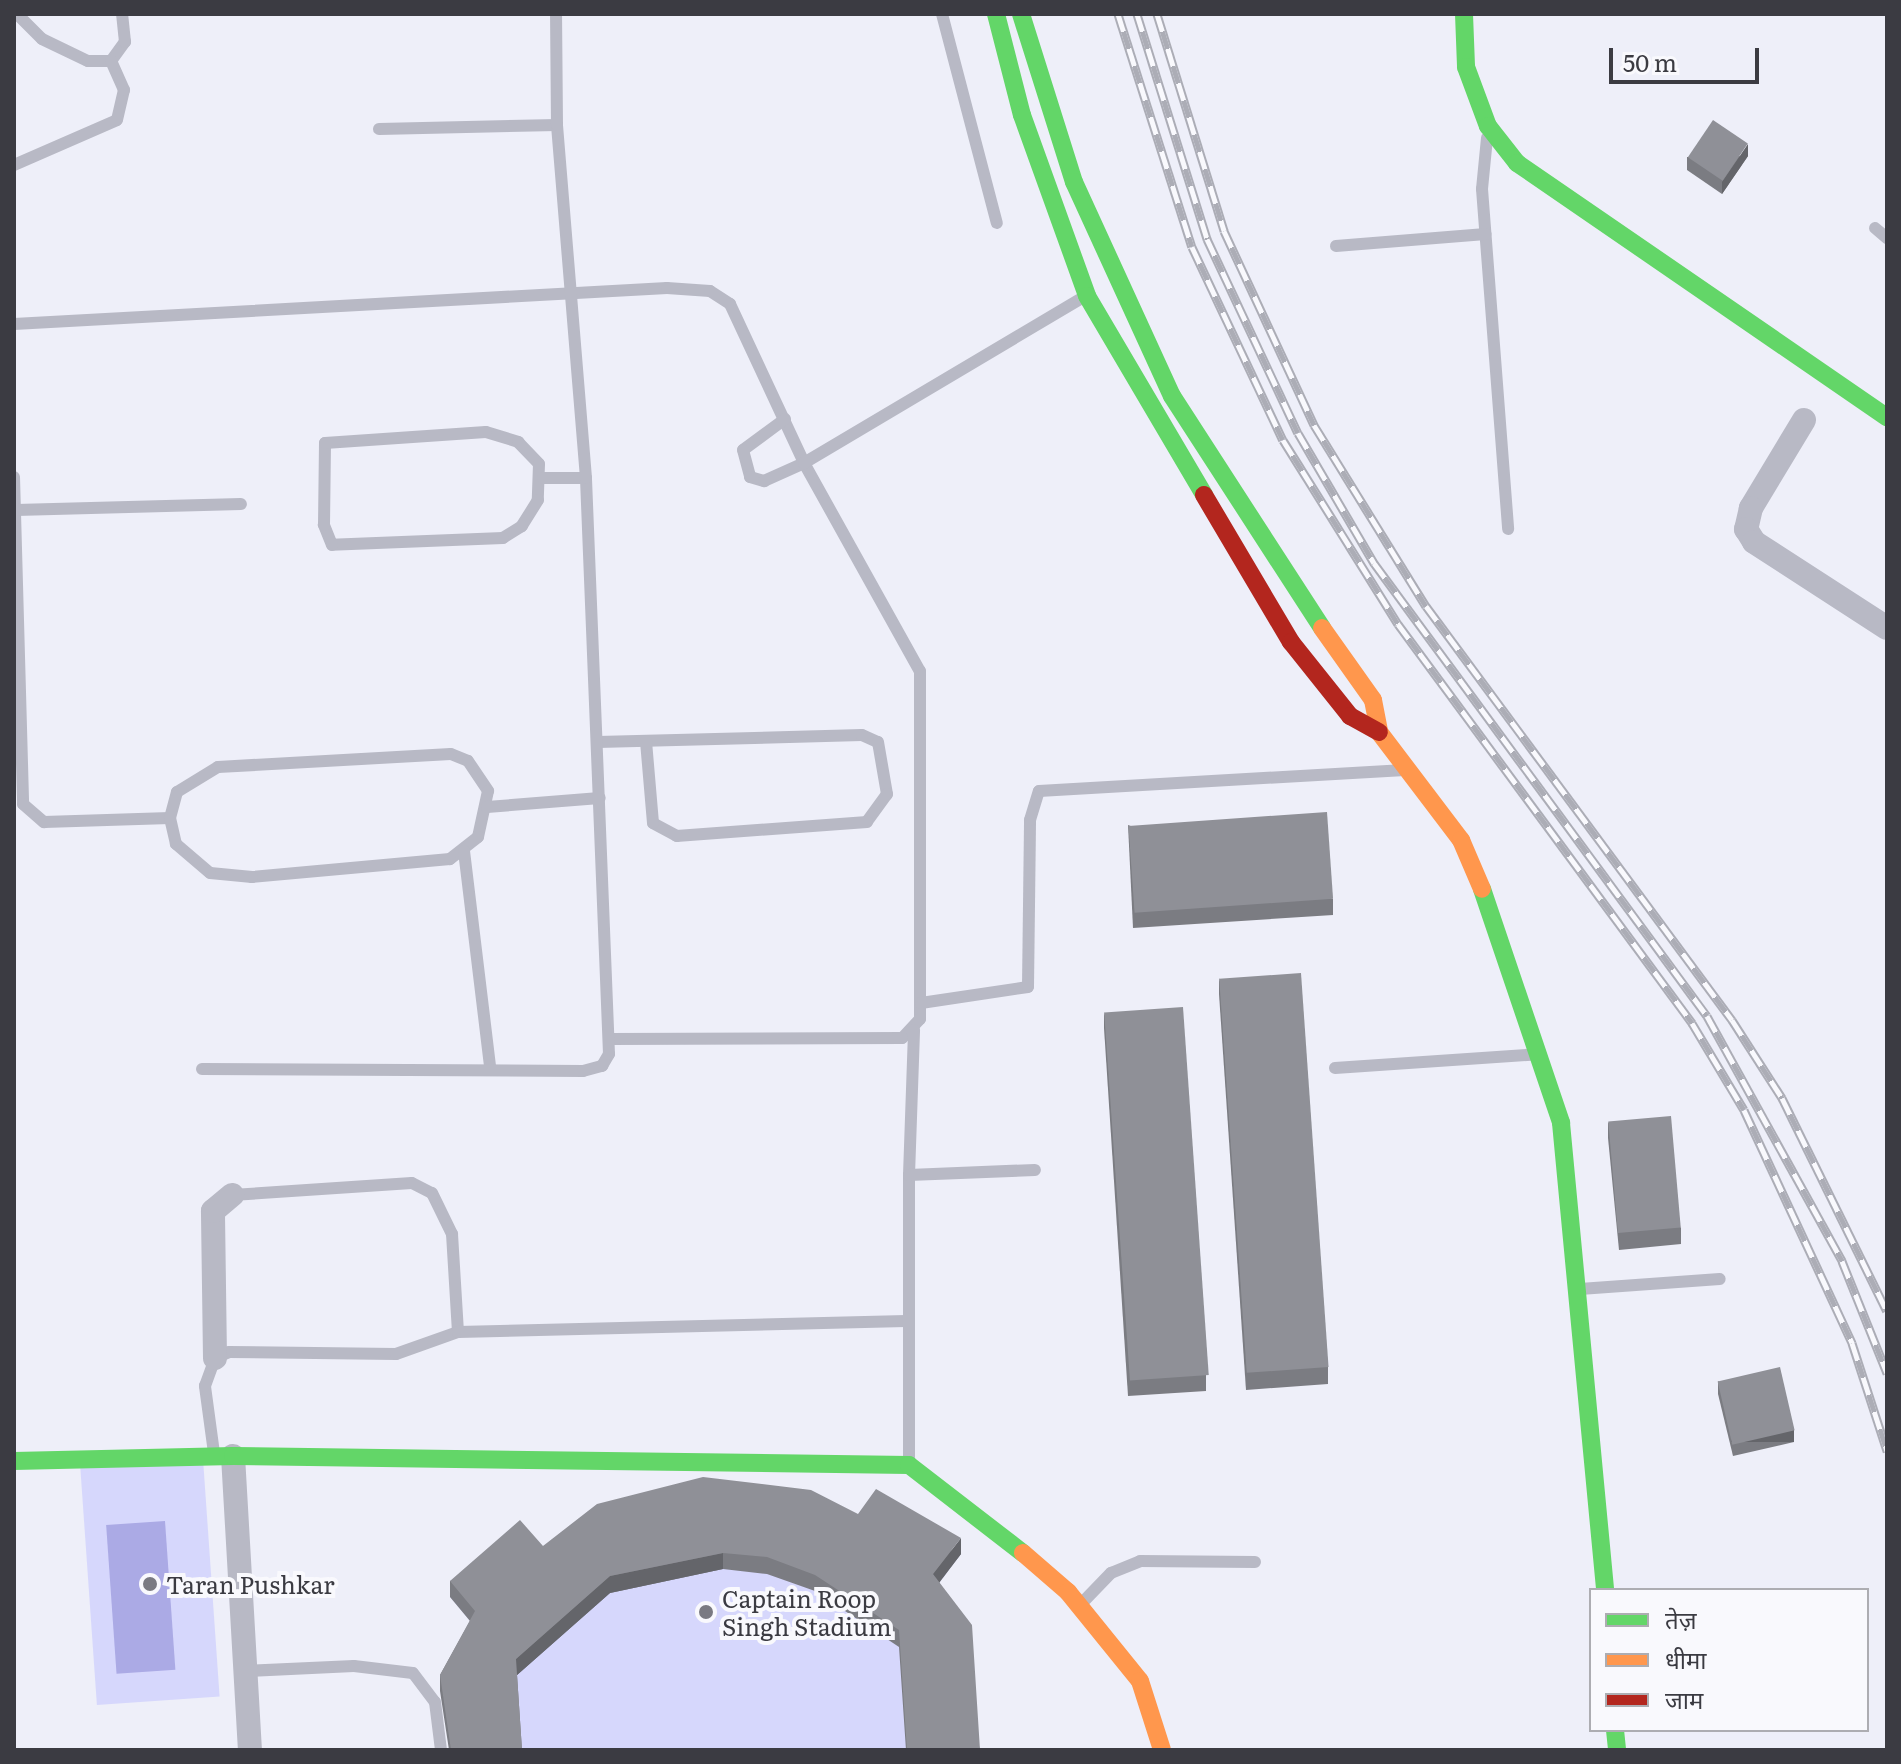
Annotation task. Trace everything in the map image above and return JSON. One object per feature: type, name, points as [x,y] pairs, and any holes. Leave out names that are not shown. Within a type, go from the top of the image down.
[{"type":"street","points":[[996,14],[1022,115],[1087,296],[1291,642],[1350,716],[1379,732],[1461,840],[1545,1054],[1580,1289],[1605,1588]]},
{"type":"street","points":[[1021,14],[1074,182],[1118,288],[1209,461],[1373,700],[1379,732]]},
{"type":"street","points":[[1464,14],[1466,67],[1488,126],[1517,163],[1637,251],[1887,417]]},
{"type":"street","points":[[1804,420],[1751,508],[1746,529],[1754,542],[1887,628]]},
{"type":"street","points":[[215,1358],[213,1211],[232,1195]]},
{"type":"street","points":[[223,1456],[246,1671],[250,1750]]},
{"type":"street","points":[[14,1461],[223,1456],[909,1465],[973,1509],[1079,1605],[1140,1681],[1162,1750]]},
{"type":"lane","points":[[17,14],[42,39],[88,61],[111,61]]},
{"type":"lane","points":[[111,61],[125,42],[122,14]]},
{"type":"lane","points":[[202,1069],[490,1067],[583,1071],[602,1066],[610,1039],[598,742],[586,478],[557,125],[556,14]]},
{"type":"lane","points":[[942,14],[997,223]]},
{"type":"lane","points":[[14,165],[117,120],[124,90],[111,61]]},
{"type":"lane","points":[[379,129],[557,125]]},
{"type":"lane","points":[[1488,126],[1486,234],[1508,529]]},
{"type":"lane","points":[[1875,228],[1887,238]]},
{"type":"lane","points":[[1336,246],[1486,234]]},
{"type":"lane","points":[[14,324],[570,294],[710,291],[730,304],[749,333],[804,463],[920,671],[921,1003],[914,1030],[909,1175],[906,1321],[909,1465]]},
{"type":"lane","points":[[785,419],[743,450],[750,477],[764,481],[804,463],[1087,296]]},
{"type":"lane","points":[[486,432],[518,442],[543,478],[522,526],[503,538],[339,550],[324,525],[321,450],[332,441],[486,432]]},
{"type":"lane","points":[[14,477],[23,804],[44,822],[170,818]]},
{"type":"lane","points":[[543,478],[586,478]]},
{"type":"lane","points":[[16,510],[241,504]]},
{"type":"lane","points":[[598,742],[862,735],[878,742],[887,794],[867,822],[677,836],[653,823],[646,741]]},
{"type":"lane","points":[[432,754],[468,761],[488,791],[487,807],[478,837],[450,859],[252,877],[210,873],[176,844],[170,818],[177,792],[218,767],[432,754]]},
{"type":"lane","points":[[921,1003],[1028,987],[1030,820],[1039,791],[1407,769]]},
{"type":"lane","points":[[487,807],[600,798]]},
{"type":"lane","points":[[464,851],[490,1067]]},
{"type":"lane","points":[[610,1039],[902,1038],[914,1030]]},
{"type":"lane","points":[[1335,1068],[1545,1054]]},
{"type":"lane","points":[[909,1175],[1035,1170]]},
{"type":"lane","points":[[232,1195],[412,1183],[432,1193],[452,1234],[458,1332]]},
{"type":"lane","points":[[1580,1289],[1720,1279]]},
{"type":"lane","points":[[223,1456],[205,1386],[215,1358],[229,1352],[396,1354],[458,1332],[906,1321]]},
{"type":"lane","points":[[1079,1605],[1111,1573],[1140,1561],[1255,1562]]},
{"type":"lane","points":[[246,1671],[354,1666],[413,1673],[435,1702],[441,1750]]},
{"type":"shaded area","name":"Taran Pushkar","points":[[203,1459],[220,1696],[97,1705],[80,1468]]},
{"type":"shaded area","points":[[165,1521],[175,1670],[117,1674],[106,1525]]},
{"type":"shaded area","name":"Captain Roop Singh Stadium","points":[[961,1554],[933,1591],[979,1750],[449,1750],[475,1627],[450,1597],[543,1562]]},
{"type":"building","points":[[1713,120],[1748,143],[1723,181],[1688,157]]},
{"type":"building","points":[[1327,812],[1333,899],[1135,913],[1128,826]]},
{"type":"building","points":[[1301,973],[1329,1367],[1247,1373],[1219,979]]},
{"type":"building","points":[[1183,1007],[1209,1375],[1130,1381],[1104,1013]]},
{"type":"building","points":[[1671,1116],[1681,1228],[1618,1233],[1608,1121]]},
{"type":"building","points":[[1780,1367],[1795,1430],[1732,1445],[1718,1381]]},
{"type":"building","points":[[703,1477],[811,1490],[858,1514],[876,1489],[961,1538],[933,1574],[972,1625],[980,1750],[907,1750],[899,1630],[815,1575],[767,1557],[723,1553],[610,1576],[516,1659],[522,1750],[451,1750],[440,1675],[475,1611],[450,1581],[520,1520],[543,1546],[597,1504]]},
{"type":"railway","points":[[1118,14],[1192,247],[1283,440],[1398,624],[1692,1023],[1744,1110],[1852,1343],[1887,1451]]},
{"type":"railway","points":[[1137,14],[1207,239],[1298,433],[1374,563],[1707,1016],[1842,1261],[1887,1373]]},
{"type":"railway","points":[[1157,14],[1224,231],[1314,425],[1426,606],[1732,1020],[1782,1098],[1887,1311]]},
{"type":"traffic: fast","points":[[996,14],[1022,115],[1087,296],[1204,495]]},
{"type":"traffic: fast","points":[[1021,14],[1074,182],[1172,396],[1322,628]]},
{"type":"traffic: fast","points":[[1464,14],[1466,67],[1488,126],[1517,163],[1887,417]]},
{"type":"traffic: fast","points":[[1482,889],[1561,1123],[1605,1588]]},
{"type":"traffic: fast","points":[[14,1461],[233,1456],[909,1465],[1023,1553]]},
{"type":"traffic: fast","points":[[1615,1732],[1617,1750]]},
{"type":"traffic: slow","points":[[1322,628],[1373,700],[1379,732],[1461,840],[1482,889]]},
{"type":"traffic: slow","points":[[1023,1553],[1068,1592],[1140,1681],[1162,1750]]},
{"type":"traffic: jam","points":[[1204,495],[1291,642],[1350,716],[1379,732]]},
{"type":"place","name":"Taran Pushkar","points":[[150,1584]]},
{"type":"place","name":"Captain Roop Singh Stadium","points":[[706,1612]]}]
